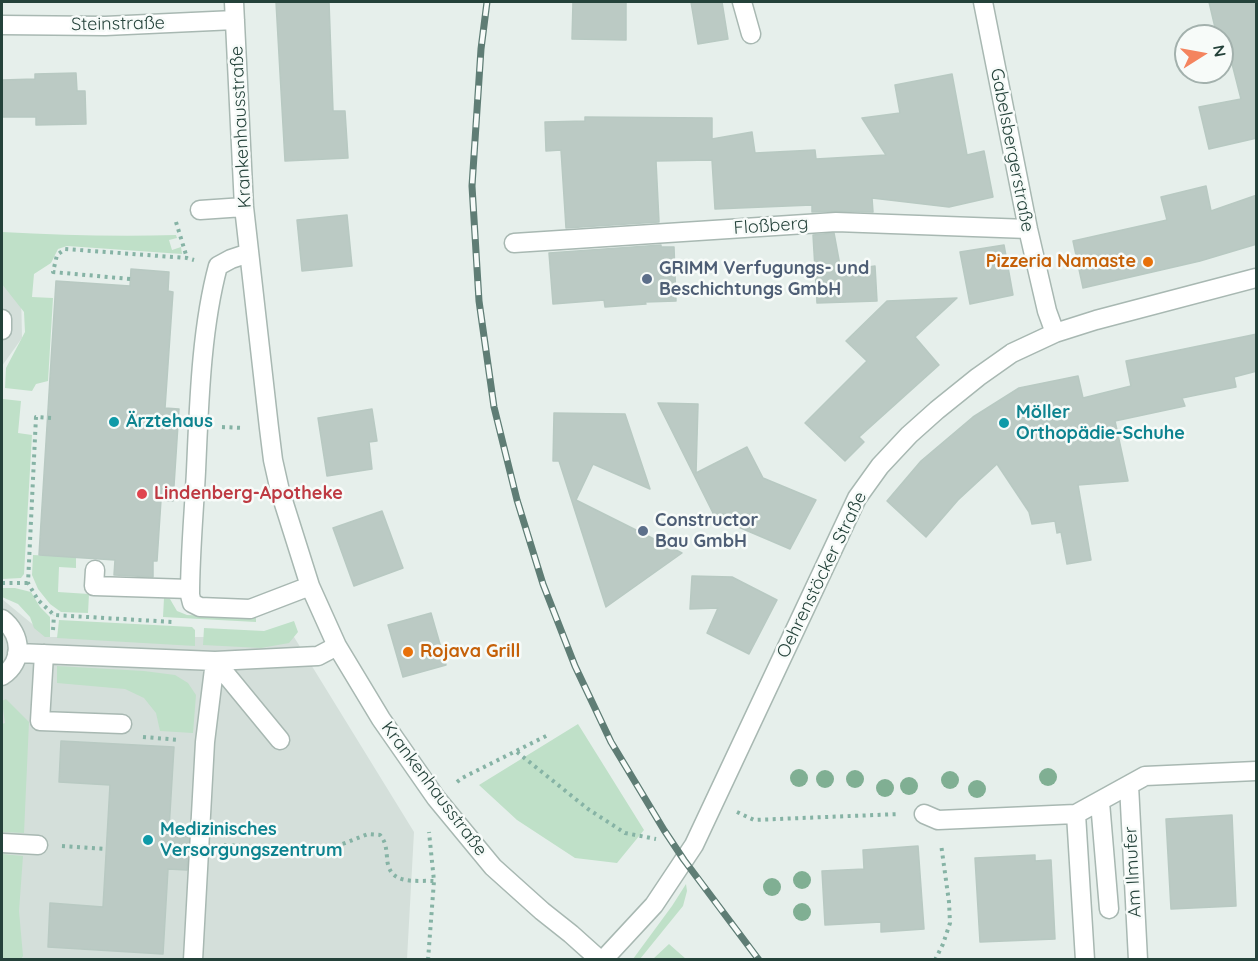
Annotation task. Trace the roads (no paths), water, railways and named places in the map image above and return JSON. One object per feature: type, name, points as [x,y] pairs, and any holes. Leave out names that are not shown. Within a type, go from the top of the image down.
[{"type":"street","name":"Krankenhausstraße","points":[[234,2],[244,207],[273,460],[280,491],[310,586],[337,646],[381,719],[436,798],[493,867],[542,912],[601,960]]},
{"type":"street","points":[[742,2],[751,34]]},
{"type":"street","name":"Gabelsbergerstraße","points":[[982,2],[1028,229],[1047,311],[1055,333]]},
{"type":"street","name":"Steinstraße","points":[[2,24],[105,26],[235,20]]},
{"type":"street","points":[[200,210],[244,207]]},
{"type":"street","name":"Floßberg","points":[[514,243],[836,222],[1028,229]]},
{"type":"street","points":[[249,253],[218,266],[213,284],[204,349],[198,427],[190,595],[192,603],[200,607],[250,609],[310,586]]},
{"type":"street","name":"Oehrenstöcker Straße","points":[[601,960],[654,905],[694,845],[857,498],[880,466],[909,435],[978,377],[1012,353],[1055,333],[1096,320],[1257,279]]},
{"type":"street","points":[[2,319],[2,330]]},
{"type":"street","points":[[95,570],[94,586],[190,590]]},
{"type":"street","points":[[2,619],[14,633],[17,642],[14,664],[2,676]]},
{"type":"street","points":[[17,653],[215,661],[318,656],[337,646]]},
{"type":"street","points":[[44,654],[40,721],[122,724]]},
{"type":"street","points":[[215,661],[280,740]]},
{"type":"street","points":[[193,960],[205,742],[215,661]]},
{"type":"street","points":[[931,817],[1076,814],[1146,776],[1257,771]]},
{"type":"street","name":"Am Ilmufer","points":[[1129,785],[1138,960]]},
{"type":"street","name":"Am Ilmufer","points":[[1100,802],[1109,909]]},
{"type":"street","points":[[1076,814],[1085,960]]},
{"type":"street","points":[[2,843],[38,845]]},
{"type":"railway","points":[[487,2],[481,49],[472,186],[479,301],[494,407],[517,500],[543,584],[575,666],[611,742],[684,860],[759,960]]},
{"type":"place","name":"Pizzeria Namaste","points":[[1148,262]]},
{"type":"place","name":"GRIMM Verfugungs- und Beschichtungs GmbH","points":[[647,279]]},
{"type":"place","name":"Ärztehaus","points":[[114,422]]},
{"type":"place","name":"Möller Orthopädie-Schuhe","points":[[1004,423]]},
{"type":"place","name":"Lindenberg-Apotheke","points":[[142,494]]},
{"type":"place","name":"Constructor Bau GmbH","points":[[643,531]]},
{"type":"place","name":"Rojava Grill","points":[[408,652]]},
{"type":"place","name":"Medizinisches Versorgungszentrum","points":[[148,840]]}]
